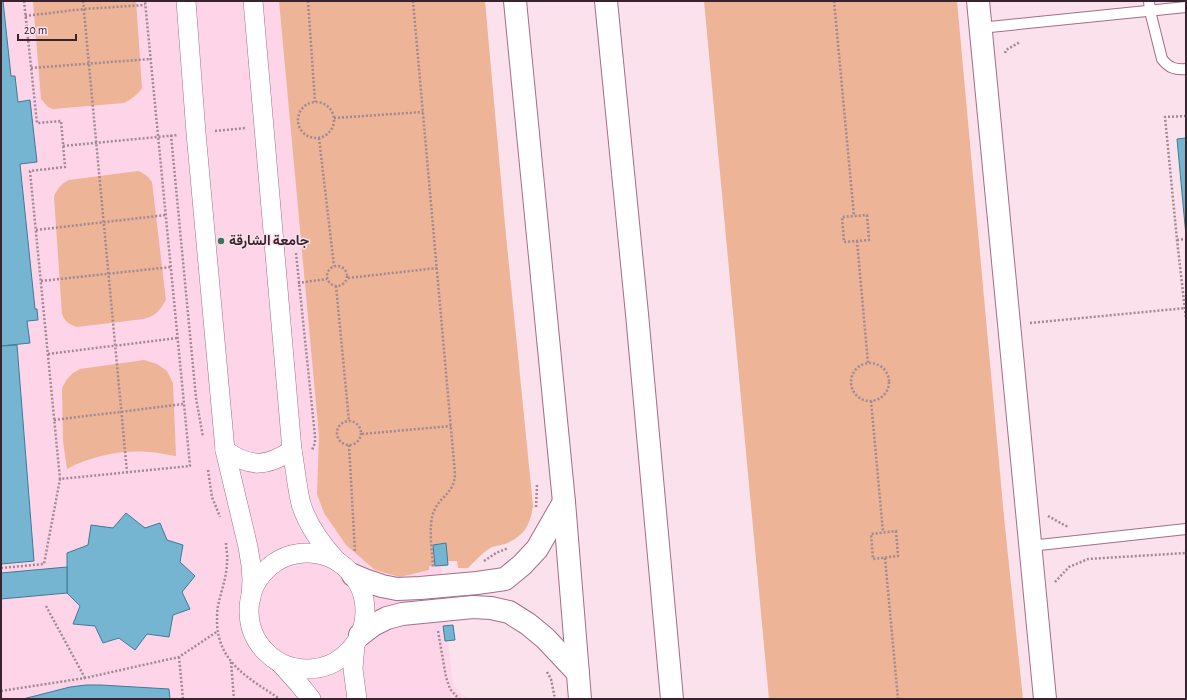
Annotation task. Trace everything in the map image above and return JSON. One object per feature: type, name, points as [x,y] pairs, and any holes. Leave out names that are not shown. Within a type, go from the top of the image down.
[{"type":"street","points":[[186,1],[196,133],[225,450],[250,559],[252,580],[249,613],[251,628],[258,642],[267,653],[279,662],[311,699]]},
{"type":"street","points":[[253,1],[292,450],[301,504],[310,526],[323,546],[367,582],[397,589],[477,584],[505,579],[522,565],[537,548],[564,502]]},
{"type":"street","points":[[978,1],[1045,699]]},
{"type":"street","points":[[605,3],[638,322],[672,699]]},
{"type":"street","points":[[519,7],[564,502],[580,699]]},
{"type":"street","points":[[225,450],[237,458],[251,463],[266,463],[280,458],[292,450]]},
{"type":"street","points":[[251,598],[255,585],[263,574],[273,564],[285,558],[298,554],[311,553],[325,556],[348,565],[360,585],[366,610],[364,623],[358,639],[354,669],[357,699]]},
{"type":"street","points":[[505,579],[503,596],[505,605],[509,612]]},
{"type":"street","points":[[420,588],[423,611]]},
{"type":"street","points":[[279,662],[296,668],[315,669],[327,666],[338,661],[348,653],[358,639],[373,625],[387,618],[423,611],[483,607],[509,612],[528,624],[545,638],[578,673]]},
{"type":"lane","points":[[980,28],[1150,6],[1186,7]]},
{"type":"lane","points":[[1150,6],[1162,59],[1172,68],[1178,70],[1186,69]]},
{"type":"lane","points":[[1030,546],[1186,529]]},
{"type":"path","points":[[1,568],[44,564],[60,479],[30,171],[65,167],[61,121],[37,123],[24,1]]},
{"type":"path","points":[[83,1],[127,472]]},
{"type":"path","points":[[60,479],[190,466],[145,1]]},
{"type":"path","points":[[308,1],[315,102]]},
{"type":"path","points":[[413,1],[455,474],[455,481],[452,488],[435,509],[431,520],[433,572]]},
{"type":"path","points":[[834,1],[854,216]]},
{"type":"path","points":[[26,16],[84,9],[145,5]]},
{"type":"path","points":[[1003,58],[1006,50],[1020,42]]},
{"type":"path","points":[[31,68],[151,59]]},
{"type":"path","points":[[315,102],[322,103],[328,107],[334,118],[334,125],[330,131],[325,136],[319,138],[312,138],[305,134],[300,129],[298,122],[299,115],[303,108],[308,104],[315,102]]},
{"type":"path","points":[[334,118],[423,112]]},
{"type":"path","points":[[1186,116],[1165,117],[1186,319]]},
{"type":"path","points":[[63,146],[264,126]]},
{"type":"path","points":[[319,138],[334,266]]},
{"type":"path","points":[[867,214],[869,240],[844,242],[842,217],[854,216],[867,214]]},
{"type":"path","points":[[36,230],[166,215]]},
{"type":"path","points":[[1177,240],[1186,239]]},
{"type":"path","points":[[857,241],[868,363]]},
{"type":"path","points":[[296,252],[315,436],[315,443],[310,457]]},
{"type":"path","points":[[334,266],[339,266],[344,268],[347,272],[348,278],[344,284],[336,286],[330,284],[327,280],[327,274],[334,266]]},
{"type":"path","points":[[41,281],[171,267]]},
{"type":"path","points":[[348,278],[437,268]]},
{"type":"path","points":[[277,286],[327,280]]},
{"type":"path","points":[[336,286],[349,421]]},
{"type":"path","points":[[1023,324],[1185,308]]},
{"type":"path","points":[[48,354],[177,338]]},
{"type":"path","points":[[868,363],[880,365],[884,369],[889,380],[886,392],[877,400],[871,401],[860,398],[855,394],[852,390],[851,384],[853,372],[862,364],[868,363]]},
{"type":"path","points":[[871,401],[883,532]]},
{"type":"path","points":[[54,420],[184,404]]},
{"type":"path","points":[[354,421],[358,424],[362,434],[357,442],[349,445],[343,443],[339,439],[337,433],[338,427],[343,422],[354,421]]},
{"type":"path","points":[[362,434],[451,426]]},
{"type":"path","points":[[348,565],[349,445]]},
{"type":"path","points":[[536,511],[537,484]]},
{"type":"path","points":[[1045,511],[1049,517],[1066,526],[1072,526]]},
{"type":"path","points":[[896,531],[898,556],[885,558],[873,559],[871,534],[896,531]]},
{"type":"path","points":[[482,563],[496,553],[511,546]]},
{"type":"path","points":[[1053,583],[1069,567],[1088,559],[1186,553]]},
{"type":"path","points":[[885,558],[898,699]]},
{"type":"path","points":[[46,606],[85,678]]},
{"type":"path","points":[[438,630],[446,677],[450,689],[459,699]]},
{"type":"path","points":[[1,691],[85,678],[179,657],[218,631]]},
{"type":"path","points":[[179,657],[183,699]]},
{"type":"path","points":[[231,662],[234,699]]},
{"type":"path","points":[[544,666],[551,679],[555,699]]},
{"type":"shaded area","name":"جامعة الشارقة","points":[[1,1],[418,1],[439,544],[446,543],[448,565],[441,566],[448,625],[453,625],[455,640],[448,641],[453,685],[469,699],[1,699]]},
{"type":"shaded area","points":[[33,1],[136,1],[142,88],[134,97],[124,103],[53,109],[48,107],[41,99]]},
{"type":"shaded area","points":[[279,1],[485,1],[505,225],[533,506],[528,525],[517,538],[505,544],[492,547],[468,568],[458,568],[457,561],[448,561],[445,543],[433,545],[435,566],[429,566],[429,570],[400,577],[375,570],[346,545],[324,513],[317,494],[319,436]]},
{"type":"shaded area","points":[[704,1],[957,1],[1004,517],[1023,699],[769,699]]},
{"type":"shaded area","points":[[138,171],[146,175],[152,182],[166,300],[157,312],[144,319],[77,327],[74,326],[66,321],[62,314],[54,196],[60,186],[69,180]]},
{"type":"shaded area","points":[[144,360],[157,364],[167,371],[173,383],[176,456],[152,452],[117,453],[96,457],[67,469],[63,441],[62,388],[67,379],[80,369]]},
{"type":"building","points":[[1,1],[3,1],[11,76],[15,76],[18,102],[30,100],[37,162],[20,164],[35,309],[37,309],[38,320],[27,321],[30,343],[1,346]]},
{"type":"building","points":[[1186,138],[1186,236],[1177,139]]},
{"type":"building","points":[[17,345],[34,561],[1,564],[1,346]]},
{"type":"building","points":[[126,513],[145,528],[160,523],[167,540],[183,545],[180,562],[195,576],[182,592],[190,609],[173,615],[169,637],[147,634],[135,650],[119,638],[103,643],[95,626],[73,624],[80,606],[67,593],[67,553],[88,545],[91,525],[113,528]]},
{"type":"building","points":[[446,543],[448,565],[435,566],[433,545]]},
{"type":"building","points":[[67,567],[67,593],[1,599],[1,573]]},
{"type":"building","points":[[453,625],[455,640],[445,641],[443,626]]},
{"type":"building","points":[[86,685],[169,689],[170,699],[23,699],[70,687]]},
{"type":"place","name":"جامعة الشارقة","points":[[221,241]]}]
